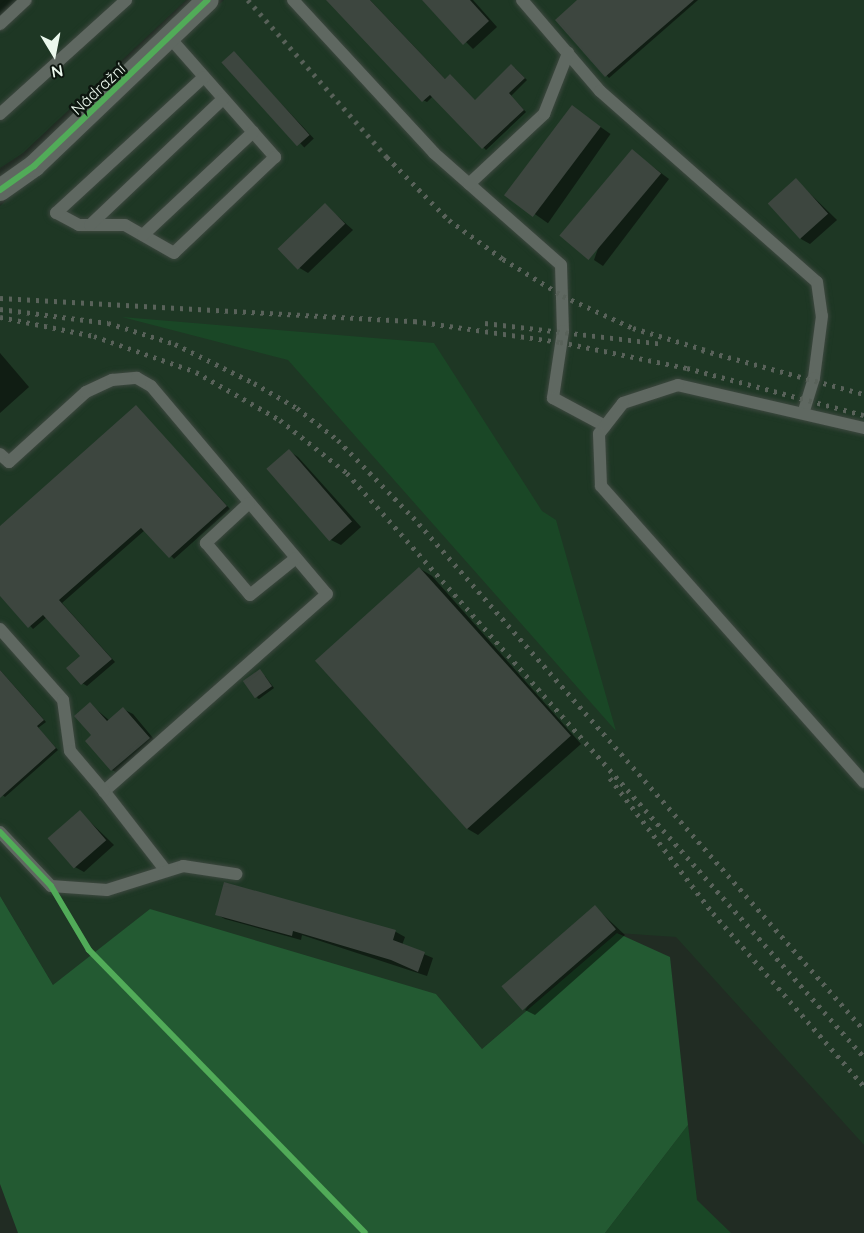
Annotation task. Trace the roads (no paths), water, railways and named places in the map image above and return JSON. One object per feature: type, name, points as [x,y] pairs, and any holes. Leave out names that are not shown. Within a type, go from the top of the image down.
[{"type":"street","name":"Nádražní","points":[[0,190],[34,166],[208,0]]},
{"type":"lane","points":[[0,24],[26,0]]},
{"type":"lane","points":[[293,0],[434,153],[561,266],[563,331],[553,398],[605,426]]},
{"type":"lane","points":[[522,0],[600,91],[817,282],[822,316],[814,378],[804,411]]},
{"type":"lane","points":[[0,114],[120,2]]},
{"type":"lane","points":[[170,38],[275,157],[174,253],[125,225],[79,225],[56,213],[204,77]]},
{"type":"lane","points":[[469,184],[544,114],[568,53]]},
{"type":"lane","points":[[90,225],[223,99]]},
{"type":"lane","points":[[143,235],[253,132]]},
{"type":"lane","points":[[3,462],[86,392],[112,380],[137,378],[151,386],[327,594],[104,791]]},
{"type":"lane","points":[[864,428],[804,411],[678,385],[623,403],[599,434],[601,486],[864,782]]},
{"type":"lane","points":[[249,503],[206,543],[250,595],[296,558]]},
{"type":"lane","points":[[0,629],[63,700],[70,751],[166,871]]},
{"type":"lane","points":[[0,832],[51,886],[106,890],[183,866],[236,874]]},
{"type":"railway","points":[[248,0],[387,157],[449,220],[503,259],[563,296],[633,328],[709,351]]},
{"type":"railway","points":[[0,298],[414,321],[560,342],[687,368],[864,415]]},
{"type":"railway","points":[[0,309],[108,323],[175,344],[254,383],[297,408],[338,440],[413,517],[864,1030]]},
{"type":"railway","points":[[0,317],[94,336],[196,372],[280,420],[347,473],[864,1057]]},
{"type":"railway","points":[[485,323],[663,344]]},
{"type":"railway","points":[[702,350],[864,394]]},
{"type":"railway","points":[[610,778],[713,913],[864,1086]]}]
